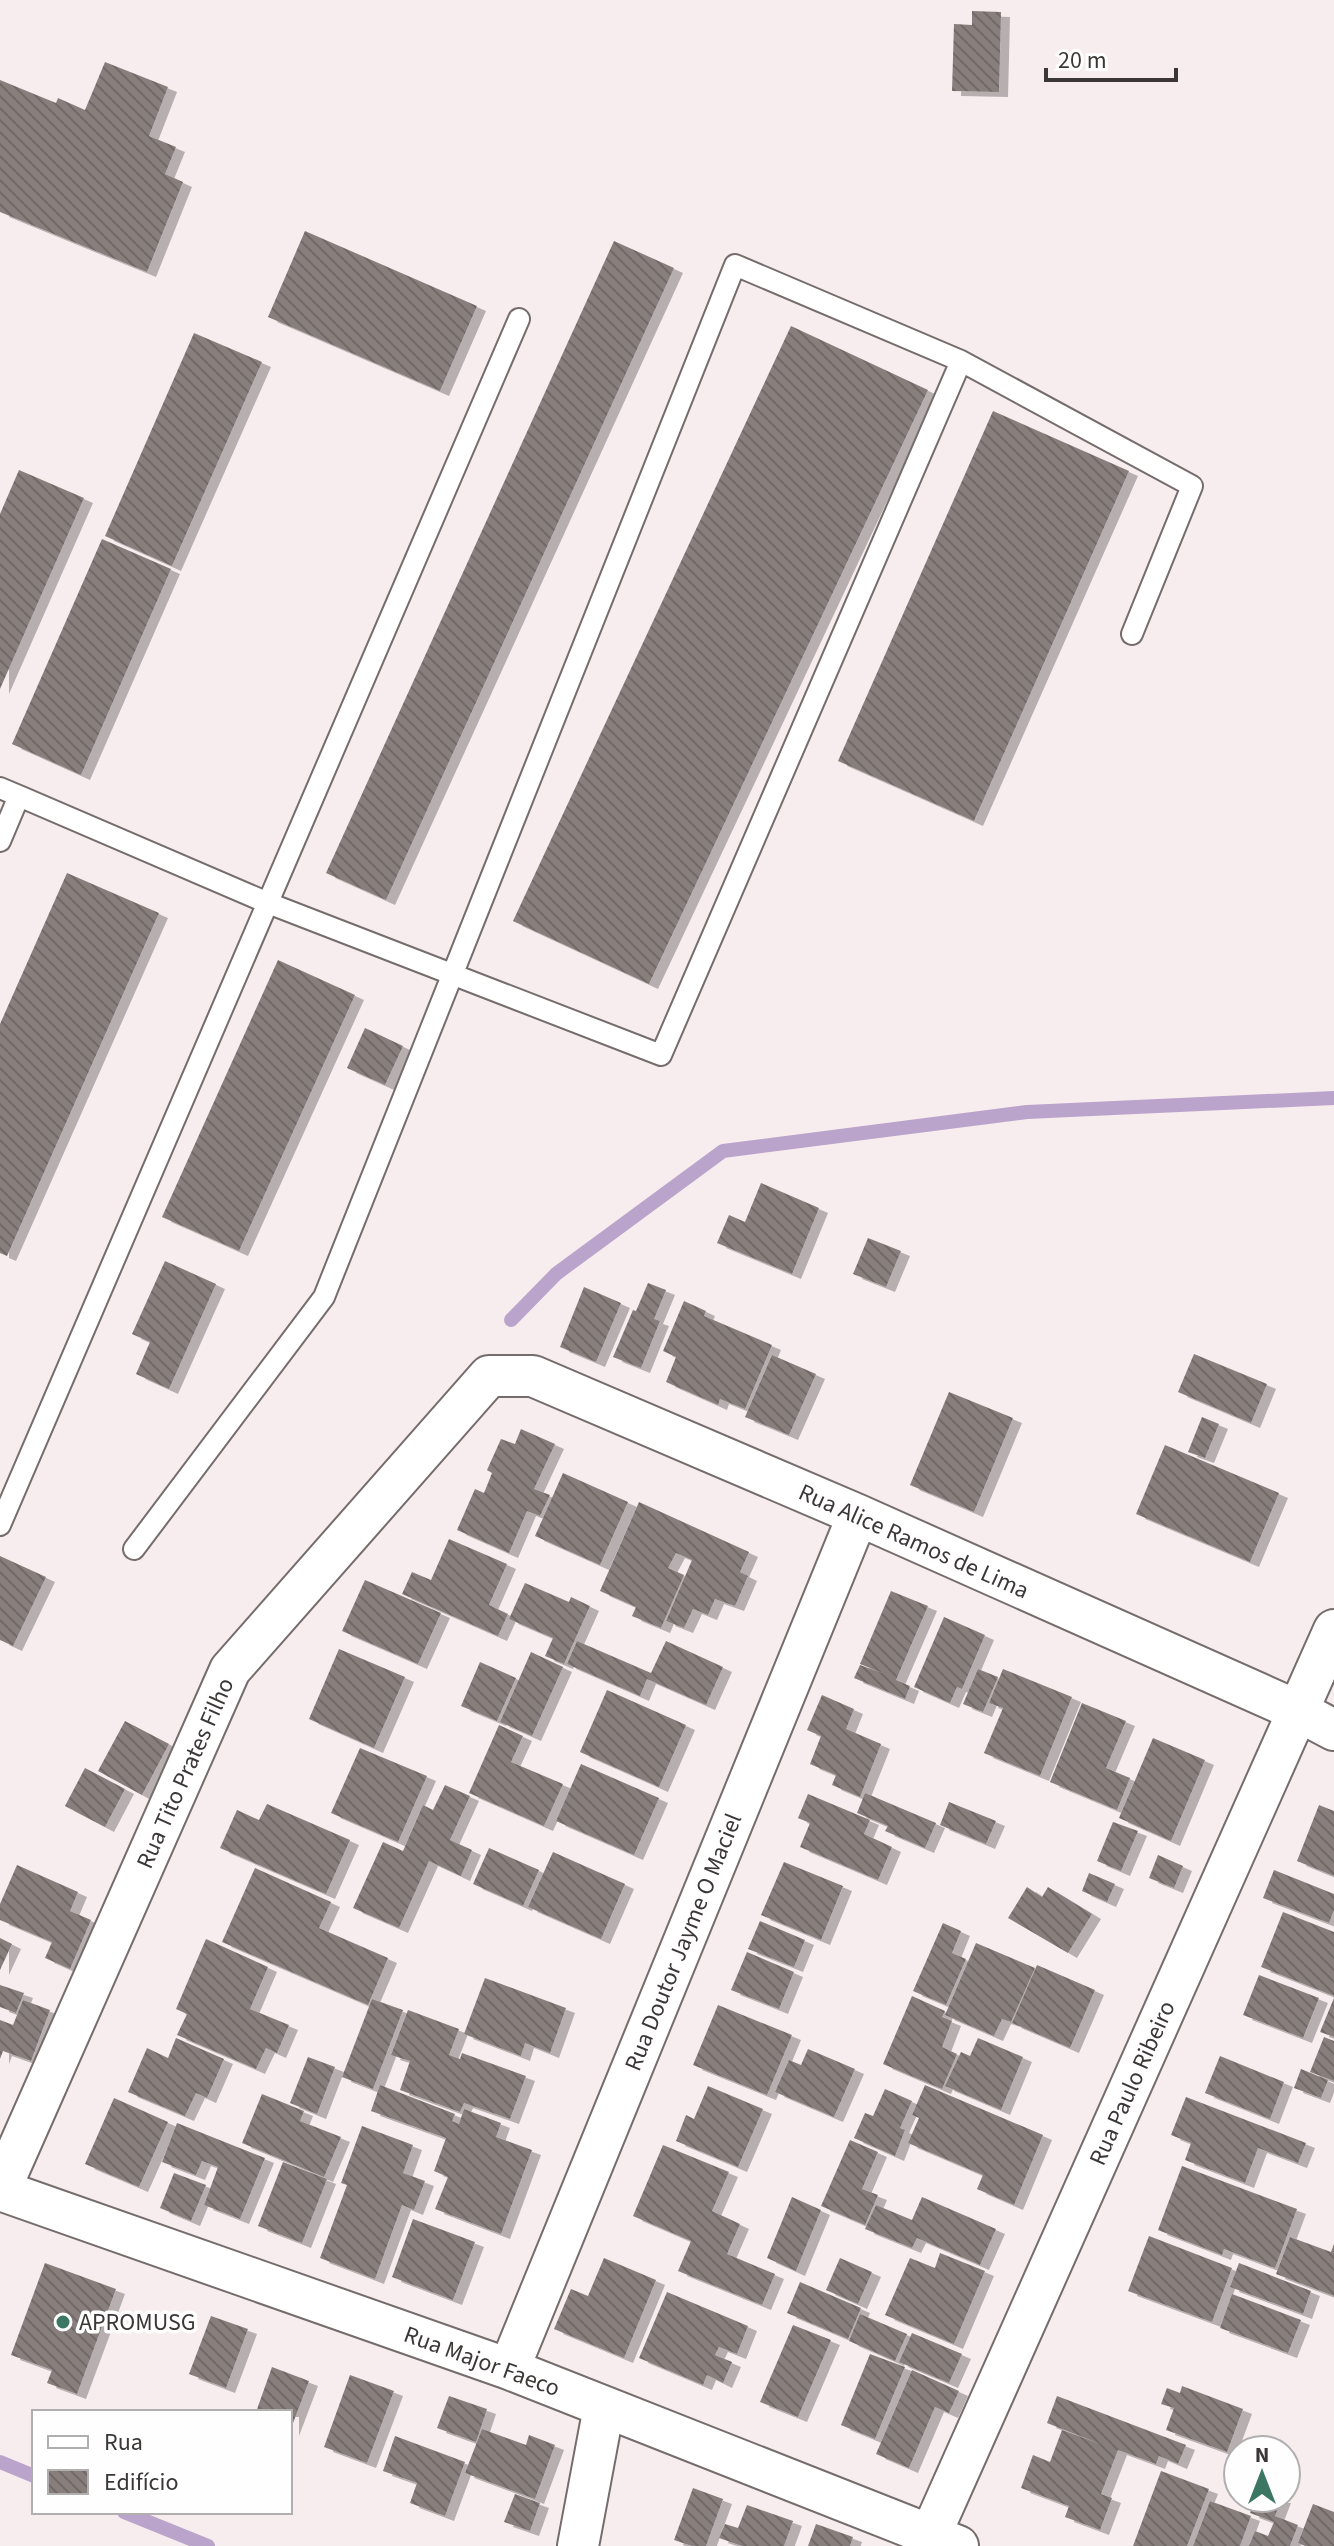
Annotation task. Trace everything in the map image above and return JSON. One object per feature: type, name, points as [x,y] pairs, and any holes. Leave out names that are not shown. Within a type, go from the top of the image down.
[{"type":"street","name":"Rua Alice Ramos de Lima","points":[[489,1376],[533,1376],[858,1515],[1298,1711],[1334,1730]]},
{"type":"street","name":"Rua Tito Prates Filho","points":[[0,2190],[230,1670],[489,1376]]},
{"type":"street","name":"Rua Doutor Jayme O Maciel","points":[[509,2369],[858,1515]]},
{"type":"street","name":"Rua Paulo Ribeiro","points":[[944,2541],[1334,1630]]},
{"type":"street","name":"Rua Major Faeco","points":[[0,2190],[509,2369],[944,2541]]},
{"type":"street","points":[[578,2546],[604,2407]]},
{"type":"lane","points":[[134,1549],[324,1297],[735,265],[961,361],[1192,486],[1132,634]]},
{"type":"lane","points":[[0,1525],[519,319]]},
{"type":"lane","points":[[0,841],[10,792],[268,903],[661,1055],[961,361]]},
{"type":"building","points":[[972,11],[1001,12],[999,92],[952,91],[954,24],[972,25]]},
{"type":"building","points":[[105,62],[168,87],[149,136],[176,147],[165,174],[183,182],[147,272],[0,212],[0,80],[56,103],[58,98],[85,110]]},
{"type":"building","points":[[305,231],[477,306],[440,391],[268,317]]},
{"type":"building","points":[[614,241],[674,268],[386,900],[326,873]]},
{"type":"building","points":[[791,326],[928,390],[649,984],[513,921]]},
{"type":"building","points":[[194,333],[262,362],[172,566],[105,536]]},
{"type":"building","points":[[993,411],[1129,471],[974,821],[838,761]]},
{"type":"building","points":[[19,470],[84,498],[0,689],[0,514]]},
{"type":"building","points":[[102,539],[171,569],[81,775],[12,744]]},
{"type":"building","points":[[67,873],[159,913],[7,1256],[0,1253],[0,1024]]},
{"type":"building","points":[[278,960],[355,995],[239,1251],[162,1217]]},
{"type":"building","points":[[365,1028],[403,1046],[385,1085],[347,1068]]},
{"type":"building","points":[[761,1183],[819,1208],[792,1274],[717,1243],[729,1215],[745,1222]]},
{"type":"building","points":[[868,1238],[901,1251],[886,1287],[853,1274]]},
{"type":"building","points":[[165,1261],[216,1284],[169,1389],[136,1374],[150,1342],[132,1334]]},
{"type":"building","points":[[648,1283],[666,1290],[654,1319],[660,1321],[641,1368],[613,1357]]},
{"type":"building","points":[[584,1287],[621,1303],[596,1362],[560,1347]]},
{"type":"building","points":[[684,1301],[706,1311],[704,1316],[772,1345],[745,1409],[720,1399],[718,1405],[666,1382],[676,1357],[663,1351]]},
{"type":"building","points":[[1194,1354],[1267,1384],[1251,1423],[1178,1392]]},
{"type":"building","points":[[772,1355],[816,1374],[789,1435],[745,1417]]},
{"type":"building","points":[[949,1392],[1013,1418],[974,1512],[910,1485]]},
{"type":"building","points":[[1202,1417],[1219,1424],[1205,1458],[1188,1452]]},
{"type":"building","points":[[521,1429],[555,1444],[534,1489],[550,1495],[540,1516],[527,1511],[509,1553],[457,1530],[475,1489],[484,1493],[492,1473],[487,1470],[501,1439],[515,1444]]},
{"type":"building","points":[[1165,1445],[1279,1493],[1250,1562],[1136,1514]]},
{"type":"building","points":[[563,1473],[628,1502],[600,1565],[535,1536]]},
{"type":"building","points":[[639,1502],[749,1552],[740,1572],[748,1576],[735,1606],[715,1599],[708,1615],[693,1609],[684,1628],[666,1621],[692,1560],[676,1553],[668,1568],[684,1575],[661,1628],[632,1616],[636,1607],[600,1591]]},
{"type":"building","points":[[449,1539],[507,1564],[489,1605],[508,1614],[498,1636],[402,1594],[412,1572],[431,1580]]},
{"type":"building","points":[[0,1556],[46,1577],[13,1646],[0,1640]]},
{"type":"building","points":[[365,1580],[441,1613],[418,1664],[342,1631]]},
{"type":"building","points":[[525,1583],[569,1602],[571,1597],[590,1606],[564,1664],[545,1656],[553,1638],[509,1619]]},
{"type":"building","points":[[891,1591],[928,1606],[896,1680],[910,1686],[905,1699],[854,1678],[860,1665],[885,1674],[860,1664]]},
{"type":"building","points":[[944,1617],[985,1635],[962,1689],[957,1687],[950,1703],[914,1687]]},
{"type":"building","points":[[577,1641],[651,1673],[666,1641],[723,1667],[706,1705],[647,1679],[640,1696],[567,1664]]},
{"type":"building","points":[[339,1649],[405,1677],[374,1748],[309,1719]]},
{"type":"building","points":[[531,1652],[563,1667],[532,1736],[500,1722]]},
{"type":"building","points":[[480,1662],[516,1678],[497,1721],[461,1706]]},
{"type":"building","points":[[978,1669],[998,1677],[983,1712],[963,1704]]},
{"type":"building","points":[[1003,1669],[1072,1697],[1040,1776],[984,1753],[1003,1708],[989,1703]]},
{"type":"building","points":[[607,1690],[686,1725],[659,1787],[580,1752]]},
{"type":"building","points":[[822,1695],[854,1709],[846,1729],[881,1744],[860,1797],[832,1785],[836,1775],[810,1764],[821,1736],[807,1730]]},
{"type":"building","points":[[1082,1703],[1126,1721],[1106,1768],[1130,1778],[1117,1810],[1050,1782]]},
{"type":"building","points":[[125,1721],[169,1744],[142,1795],[98,1771]]},
{"type":"building","points":[[499,1725],[523,1736],[511,1762],[563,1784],[544,1826],[469,1793]]},
{"type":"building","points":[[1153,1738],[1205,1760],[1171,1841],[1119,1818]]},
{"type":"building","points":[[360,1748],[427,1776],[398,1842],[331,1813]]},
{"type":"building","points":[[581,1764],[659,1798],[634,1855],[556,1821]]},
{"type":"building","points":[[85,1768],[125,1789],[105,1827],[65,1806]]},
{"type":"building","points":[[445,1785],[470,1796],[450,1840],[472,1850],[461,1876],[429,1861],[399,1928],[353,1908],[383,1842],[403,1851],[423,1805],[433,1810]]},
{"type":"building","points":[[865,1793],[936,1823],[925,1848],[885,1831],[888,1826],[857,1813]]},
{"type":"building","points":[[808,1794],[870,1820],[864,1834],[892,1847],[878,1880],[800,1847],[810,1823],[798,1818]]},
{"type":"building","points":[[949,1802],[996,1821],[986,1844],[940,1825]]},
{"type":"building","points":[[267,1804],[350,1840],[326,1894],[220,1848],[237,1810],[259,1820]]},
{"type":"building","points":[[1319,1805],[1334,1811],[1334,1876],[1297,1861]]},
{"type":"building","points":[[1113,1822],[1138,1831],[1121,1871],[1097,1861]]},
{"type":"building","points":[[489,1848],[539,1870],[523,1906],[473,1884]]},
{"type":"building","points":[[553,1852],[625,1884],[601,1939],[528,1907]]},
{"type":"building","points":[[1158,1855],[1183,1866],[1174,1888],[1149,1878]]},
{"type":"building","points":[[784,1862],[843,1886],[821,1940],[761,1915]]},
{"type":"building","points":[[17,1865],[78,1892],[70,1911],[91,1920],[70,1969],[45,1958],[52,1942],[0,1920],[0,1904]]},
{"type":"building","points":[[255,1868],[331,1902],[319,1928],[388,1958],[368,2005],[222,1942]]},
{"type":"building","points":[[1274,1870],[1334,1894],[1334,1910],[1329,1923],[1263,1898]]},
{"type":"building","points":[[1089,1873],[1115,1884],[1107,1902],[1082,1891]]},
{"type":"building","points":[[1027,1887],[1042,1897],[1048,1887],[1092,1914],[1068,1953],[1008,1918]]},
{"type":"building","points":[[1283,1912],[1334,1932],[1334,1996],[1261,1967]]},
{"type":"building","points":[[760,1921],[805,1940],[794,1967],[748,1949]]},
{"type":"building","points":[[943,1923],[961,1931],[952,1953],[966,1959],[946,2005],[913,1991]]},
{"type":"building","points":[[0,1938],[12,1944],[0,1970]]},
{"type":"building","points":[[206,1939],[268,1967],[250,2009],[289,2025],[277,2053],[266,2048],[256,2069],[177,2035],[187,2014],[176,2009]]},
{"type":"building","points":[[976,1943],[1035,1968],[1011,2022],[1002,2019],[994,2036],[945,2015]]},
{"type":"building","points":[[747,1952],[794,1972],[779,2009],[731,1990]]},
{"type":"building","points":[[1037,1965],[1095,1990],[1070,2048],[1012,2023]]},
{"type":"building","points":[[1259,1975],[1319,1998],[1303,2038],[1243,2015]]},
{"type":"building","points":[[485,1978],[566,2008],[550,2053],[525,2043],[521,2056],[464,2034]]},
{"type":"building","points":[[0,1985],[24,1993],[16,2013],[0,2007]]},
{"type":"building","points":[[912,1996],[945,2011],[942,2017],[952,2021],[942,2047],[957,2054],[942,2089],[883,2064]]},
{"type":"building","points":[[1334,1998],[1334,2037],[1320,2032]]},
{"type":"building","points":[[372,1999],[403,2010],[373,2089],[342,2077]]},
{"type":"building","points":[[23,2000],[50,2010],[31,2061],[3,2051],[0,2059],[0,2020],[13,2025]]},
{"type":"building","points":[[718,2005],[792,2035],[767,2095],[693,2065]]},
{"type":"building","points":[[408,2010],[459,2029],[449,2055],[460,2059],[462,2053],[526,2076],[510,2119],[464,2103],[460,2112],[400,2090],[410,2061],[391,2055]]},
{"type":"building","points":[[1324,2037],[1334,2041],[1334,2081],[1310,2072]]},
{"type":"building","points":[[176,2038],[224,2059],[207,2098],[196,2093],[185,2116],[128,2092],[147,2048],[168,2058]]},
{"type":"building","points":[[978,2038],[1023,2057],[1001,2110],[945,2086],[961,2052],[970,2056]]},
{"type":"building","points":[[808,2049],[855,2069],[834,2117],[775,2092],[789,2060],[801,2065]]},
{"type":"building","points":[[1220,2056],[1284,2082],[1270,2119],[1205,2093]]},
{"type":"building","points":[[308,2057],[335,2067],[317,2114],[290,2103]]},
{"type":"building","points":[[1301,2069],[1328,2080],[1321,2098],[1294,2088]]},
{"type":"building","points":[[380,2085],[455,2114],[452,2121],[459,2124],[464,2109],[501,2123],[496,2137],[532,2150],[501,2234],[435,2209],[448,2177],[434,2171],[446,2138],[371,2111]]},
{"type":"building","points":[[925,2085],[1043,2135],[1014,2205],[977,2189],[983,2175],[908,2143],[919,2118],[912,2115]]},
{"type":"building","points":[[708,2086],[763,2109],[738,2167],[676,2141],[686,2115],[694,2119]]},
{"type":"building","points":[[885,2089],[912,2101],[900,2128],[905,2130],[895,2156],[854,2138],[865,2113],[873,2116]]},
{"type":"building","points":[[262,2094],[304,2111],[300,2121],[341,2137],[324,2177],[242,2143]]},
{"type":"building","points":[[1186,2097],[1306,2143],[1298,2163],[1258,2148],[1245,2183],[1185,2160],[1191,2143],[1171,2135]]},
{"type":"building","points":[[114,2098],[168,2122],[139,2187],[85,2164]]},
{"type":"building","points":[[177,2123],[265,2158],[240,2219],[204,2205],[218,2167],[202,2161],[196,2175],[162,2162]]},
{"type":"building","points":[[362,2126],[413,2145],[403,2173],[425,2181],[414,2210],[402,2205],[375,2279],[320,2258],[347,2185],[341,2183]]},
{"type":"building","points":[[850,2140],[878,2152],[862,2189],[878,2195],[865,2225],[821,2206]]},
{"type":"building","points":[[663,2145],[729,2172],[712,2211],[740,2224],[727,2254],[775,2274],[762,2305],[678,2271],[691,2241],[633,2216]]},
{"type":"building","points":[[283,2162],[327,2179],[302,2243],[258,2226]]},
{"type":"building","points":[[1182,2166],[1297,2209],[1275,2268],[1224,2249],[1222,2255],[1158,2230]]},
{"type":"building","points":[[174,2173],[206,2185],[191,2221],[160,2208]]},
{"type":"building","points":[[792,2197],[821,2210],[796,2271],[767,2258]]},
{"type":"building","points":[[922,2197],[996,2229],[980,2265],[917,2238],[912,2248],[865,2229],[876,2205],[912,2220]]},
{"type":"building","points":[[413,2219],[475,2242],[453,2300],[392,2277]]},
{"type":"building","points":[[1149,2236],[1232,2268],[1212,2322],[1128,2291]]},
{"type":"building","points":[[1290,2237],[1331,2252],[1334,2244],[1334,2296],[1276,2274]]},
{"type":"building","points":[[940,2253],[985,2271],[954,2344],[885,2315],[910,2258],[935,2268]]},
{"type":"building","points":[[604,2258],[656,2280],[624,2358],[554,2329],[571,2289],[588,2296]]},
{"type":"building","points":[[840,2258],[872,2272],[858,2304],[826,2290]]},
{"type":"building","name":"APROMUSG","points":[[45,2263],[116,2289],[77,2394],[47,2383],[52,2370],[11,2355]]},
{"type":"building","points":[[1239,2263],[1311,2291],[1303,2314],[1230,2287]]},
{"type":"building","points":[[800,2282],[861,2308],[848,2339],[787,2313]]},
{"type":"building","points":[[667,2292],[748,2326],[737,2354],[719,2347],[715,2355],[732,2362],[723,2383],[707,2375],[703,2385],[639,2358]]},
{"type":"building","points":[[1232,2294],[1301,2320],[1288,2353],[1220,2328]]},
{"type":"building","points":[[860,2314],[907,2334],[895,2361],[849,2341]]},
{"type":"building","points":[[211,2316],[248,2329],[226,2388],[189,2374]]},
{"type":"building","points":[[793,2325],[831,2340],[798,2417],[760,2402]]},
{"type":"building","points":[[912,2333],[962,2354],[949,2383],[899,2362]]},
{"type":"building","points":[[870,2354],[905,2367],[875,2439],[841,2425]]},
{"type":"building","points":[[272,2367],[309,2381],[292,2426],[292,2410],[257,2410]]},
{"type":"building","points":[[912,2370],[959,2391],[949,2413],[935,2407],[909,2468],[876,2454]]},
{"type":"building","points":[[350,2375],[394,2391],[367,2463],[324,2447]]},
{"type":"building","points":[[1182,2386],[1243,2409],[1234,2434],[1222,2434],[1222,2450],[1166,2430],[1174,2408],[1161,2404],[1167,2388],[1180,2393]]},
{"type":"building","points":[[449,2396],[487,2409],[476,2442],[437,2428]]},
{"type":"building","points":[[1057,2396],[1186,2445],[1178,2464],[1159,2456],[1156,2464],[1118,2450],[1101,2494],[1112,2498],[1100,2530],[1065,2517],[1069,2506],[1021,2488],[1033,2455],[1050,2462],[1062,2430],[1103,2445],[1047,2423]]},
{"type":"building","points":[[482,2429],[526,2445],[529,2435],[555,2445],[535,2499],[465,2473]]},
{"type":"building","points":[[395,2436],[465,2462],[445,2516],[410,2503],[417,2483],[383,2471]]},
{"type":"building","points":[[1161,2471],[1209,2489],[1187,2546],[1133,2546]]},
{"type":"building","points":[[693,2488],[723,2499],[706,2546],[692,2546],[674,2540]]},
{"type":"building","points":[[515,2494],[540,2503],[530,2531],[504,2522]]},
{"type":"building","points":[[1210,2501],[1222,2505],[1222,2514],[1251,2516],[1240,2546],[1193,2546]]},
{"type":"building","points":[[1313,2504],[1334,2512],[1334,2546],[1305,2546],[1298,2543]]},
{"type":"building","points":[[747,2505],[793,2521],[784,2546],[742,2546],[719,2538],[725,2524],[738,2528]]},
{"type":"building","points":[[1253,2514],[1276,2514],[1298,2525],[1290,2546],[1249,2546],[1255,2531],[1268,2536],[1274,2522]]},
{"type":"building","points":[[816,2524],[853,2537],[850,2546],[808,2546]]},
{"type":"waterway","points":[[511,1320],[556,1274],[723,1151],[1027,1112],[1334,1098]]},
{"type":"waterway","points":[[0,2462],[32,2475]]},
{"type":"waterway","points":[[129,2514],[208,2546]]},
{"type":"place","name":"APROMUSG","points":[[63,2322]]}]
